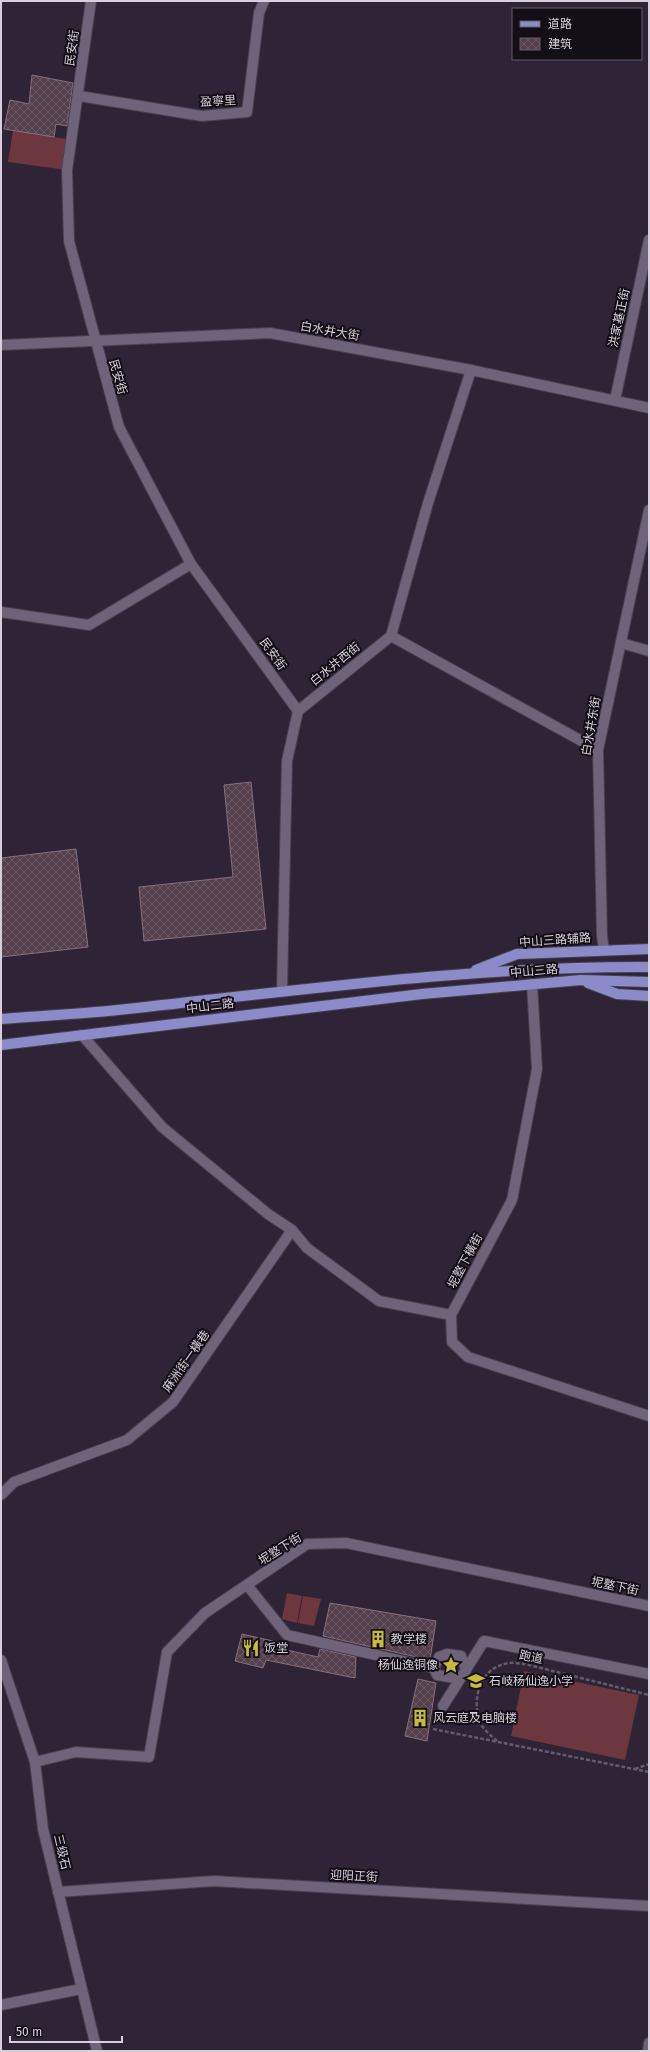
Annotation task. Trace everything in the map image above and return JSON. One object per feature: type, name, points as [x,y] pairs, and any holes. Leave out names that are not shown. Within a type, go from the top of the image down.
[{"type":"main road","name":"中山三路辅路","points":[[467,973],[517,954],[649,949]]},
{"type":"main road","name":"中山三路","points":[[422,977],[581,967],[649,967]]},
{"type":"main road","name":"中山二路","points":[[1,1019],[117,1010],[282,990],[422,977]]},
{"type":"main road","name":"中山三路","points":[[422,994],[581,980],[649,982]]},
{"type":"main road","points":[[581,980],[617,994],[649,996]]},
{"type":"main road","name":"中山二路","points":[[1,1044],[422,994]]},
{"type":"street","name":"民安街","points":[[91,1],[79,96],[67,170],[69,241],[94,341],[119,427],[191,564],[298,711]]},
{"type":"street","name":"盈寧里","points":[[79,96],[202,116],[247,112],[259,13],[264,1]]},
{"type":"street","name":"洪家基正街","points":[[615,400],[649,240]]},
{"type":"street","name":"白水井大街","points":[[1,345],[270,333],[471,370],[649,408]]},
{"type":"street","points":[[471,370],[428,503],[391,636],[598,750]]},
{"type":"street","name":"白水井东街","points":[[604,950],[602,936],[598,750],[649,510]]},
{"type":"street","points":[[1,612],[89,625],[191,564]]},
{"type":"street","name":"白水井西街","points":[[298,711],[391,636]]},
{"type":"street","points":[[621,643],[649,651]]},
{"type":"street","points":[[282,990],[287,761],[298,711]]},
{"type":"street","name":"坭墪下橫街","points":[[451,1315],[512,1200],[537,1069],[532,984]]},
{"type":"street","points":[[82,1035],[162,1127],[268,1214],[292,1230],[307,1248],[379,1301],[451,1315],[452,1342],[468,1357],[649,1416]]},
{"type":"street","name":"麻洲街一橫巷","points":[[1,1495],[14,1482],[127,1440],[173,1402],[292,1230]]},
{"type":"street","name":"坭墪下街","points":[[35,1762],[76,1752],[149,1757],[168,1652],[205,1613],[307,1544],[346,1543],[649,1606]]},
{"type":"street","points":[[247,1585],[287,1635],[434,1668]]},
{"type":"street","points":[[443,1706],[484,1641],[649,1674]]},
{"type":"street","points":[[447,1654],[461,1656],[463,1675],[437,1675],[434,1668],[439,1657],[447,1654]]},
{"type":"street","name":"三级石","points":[[1,1660],[35,1762],[43,1829],[97,2051]]},
{"type":"street","name":"迎阳正街","points":[[58,1892],[214,1881],[649,1906]]},
{"type":"street","points":[[1,2005],[81,1989]]},
{"type":"street","points":[[648,2051],[649,2043]]},
{"type":"path","name":"跑道","points":[[497,1741],[479,1722],[476,1693],[481,1682],[492,1670],[509,1663],[525,1664],[649,1695]]},
{"type":"path","points":[[433,1728],[649,1772]]},
{"type":"path","points":[[634,1769],[649,1764]]},
{"type":"shaded area","points":[[13,130],[72,140],[67,170],[8,162]]},
{"type":"shaded area","points":[[287,1593],[302,1596],[297,1623],[282,1619]]},
{"type":"shaded area","points":[[303,1596],[321,1599],[314,1626],[298,1623]]},
{"type":"shaded area","points":[[524,1671],[639,1695],[625,1760],[511,1736]]},
{"type":"building","points":[[32,75],[73,83],[67,126],[56,124],[54,137],[4,129],[10,100],[29,104]]},
{"type":"building","points":[[251,782],[266,929],[144,941],[139,887],[233,877],[224,785]]},
{"type":"building","points":[[76,849],[88,947],[1,957],[1,858]]},
{"type":"building","points":[[330,1603],[436,1621],[430,1660],[323,1636]]},
{"type":"building","points":[[242,1634],[273,1641],[273,1647],[318,1657],[320,1649],[356,1657],[355,1678],[266,1660],[263,1668],[235,1661]]},
{"type":"building","name":"风云庭及电脑楼","points":[[418,1679],[436,1683],[427,1741],[405,1736]]},
{"type":"place","name":"教学楼","points":[[378,1639]]},
{"type":"place","name":"饭堂","points":[[251,1648]]},
{"type":"place","name":"杨仙逸铜像","points":[[451,1665]]},
{"type":"place","name":"石岐杨仙逸小学","points":[[476,1681]]},
{"type":"place","name":"风云庭及电脑楼","points":[[420,1718]]}]
